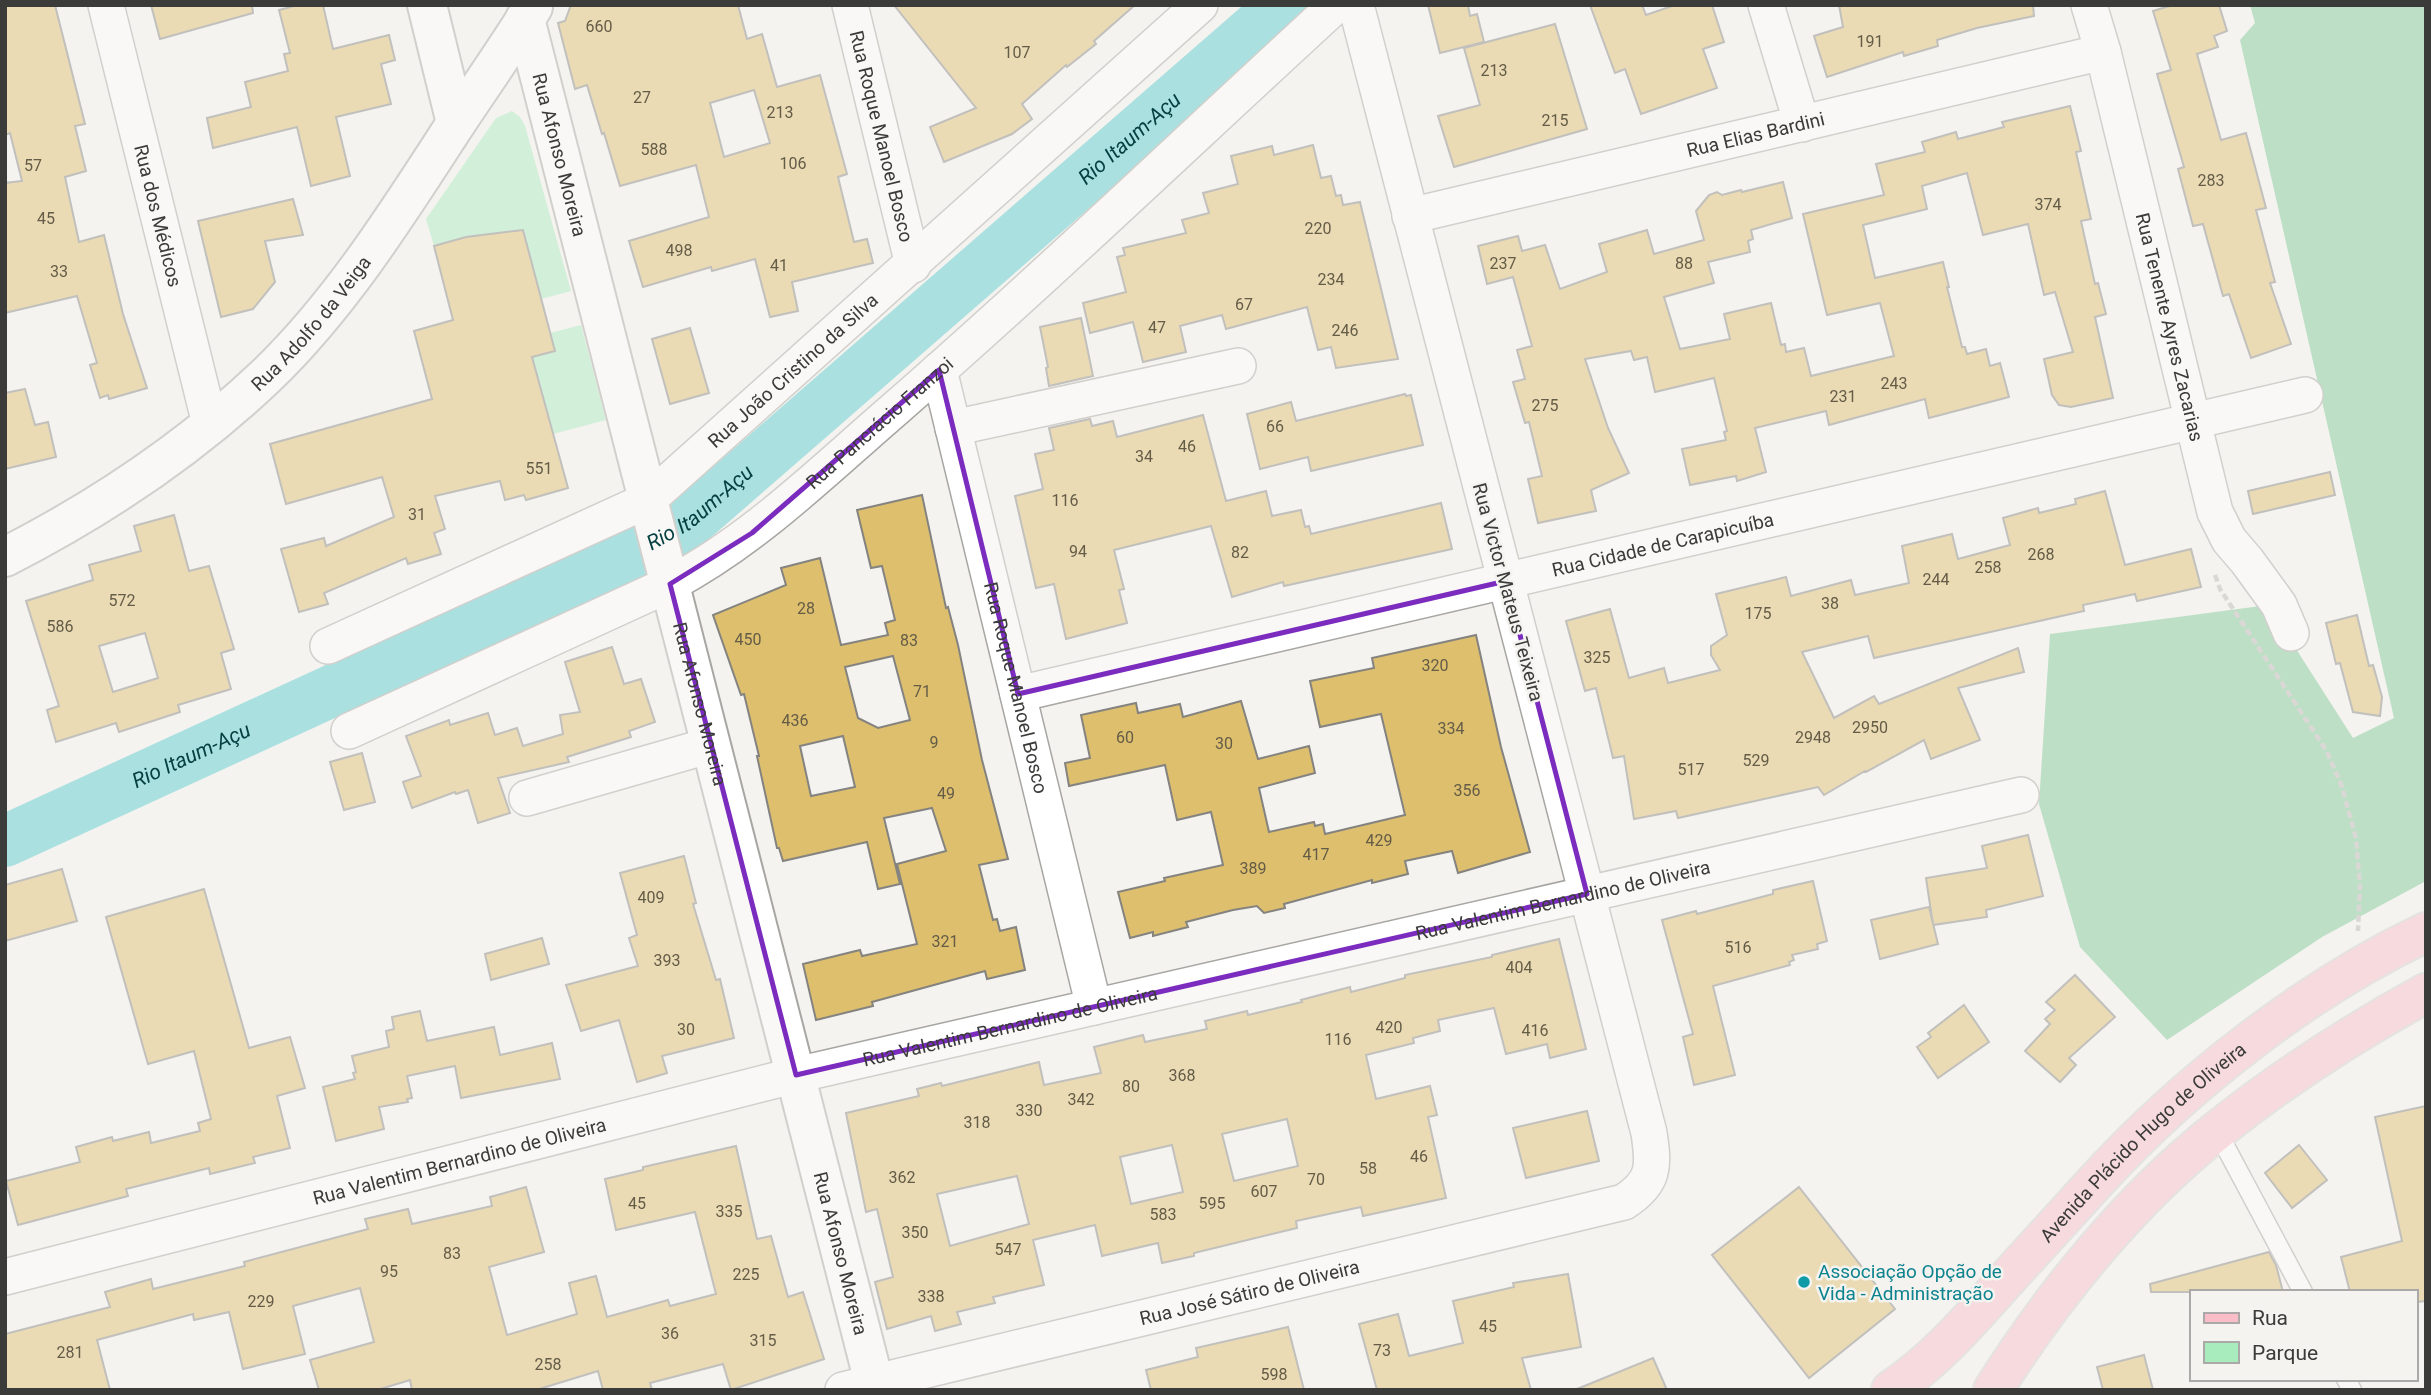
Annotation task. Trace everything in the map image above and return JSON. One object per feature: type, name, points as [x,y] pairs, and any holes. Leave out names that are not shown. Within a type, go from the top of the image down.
[{"type":"main road","name":"Avenida Plácido Hugo de Oliveira","points":[[1891,1390],[1934,1356],[1966,1325],[2101,1175],[2159,1117],[2212,1071],[2274,1024],[2356,970],[2426,932]]},
{"type":"main road","name":"Avenida Plácido Hugo de Oliveira","points":[[1993,1390],[2083,1266],[2175,1167],[2217,1130],[2338,1044],[2426,993]]},
{"type":"street","name":"Rua dos Médicos","points":[[106,5],[210,425]]},
{"type":"street","points":[[427,5],[456,123]]},
{"type":"street","name":"Rua Roque Manoel Bosco","points":[[850,5],[913,265]]},
{"type":"street","name":"Rua João Cristino da Silva","points":[[328,646],[651,509],[913,265],[1200,5]]},
{"type":"street","name":"Rua Pancrácio Franzoi","points":[[349,731],[667,572],[708,564],[752,533],[939,370],[1336,5]]},
{"type":"street","name":"Rua Victor Mateus Teixeira","points":[[1356,5],[1649,1133],[1653,1158],[1649,1179]]},
{"type":"street","points":[[1766,5],[1802,124]]},
{"type":"street","name":"Rua Tenente Ayres Zacarias","points":[[2089,5],[2103,52],[2215,512],[2229,540],[2279,605],[2291,633]]},
{"type":"street","name":"Rua Adolfo da Veiga","points":[[5,558],[88,512],[210,425],[266,376],[307,332],[348,280],[419,181],[529,12]]},
{"type":"street","name":"Rua Afonso Moreira","points":[[529,12],[651,509],[796,1075],[864,1387]]},
{"type":"street","name":"Rua Elias Bardini","points":[[1410,216],[2103,52]]},
{"type":"street","points":[[953,428],[1238,366]]},
{"type":"street","name":"Rua Roque Manoel Bosco","points":[[939,370],[1094,1007]]},
{"type":"street","name":"Rua Cidade de Carapicuíba","points":[[1018,694],[2305,395]]},
{"type":"street","points":[[527,798],[711,745]]},
{"type":"street","name":"Rua Valentim Bernardino de Oliveira","points":[[5,1277],[796,1075],[2021,795]]},
{"type":"street","name":"Rua José Sátiro de Oliveira","points":[[864,1387],[1625,1202],[1639,1193],[1649,1179]]},
{"type":"lane","points":[[2217,1130],[2302,1290]]},
{"type":"path","points":[[2212,567],[2220,589],[2326,750],[2341,784],[2356,838],[2359,874],[2356,970]]},
{"type":"highlighted area","points":[[939,370],[1018,694],[1506,581],[1587,894],[796,1075],[670,584],[752,533]]},
{"type":"green space","points":[[2250,5],[2426,5],[2426,881],[2322,937],[2167,1040],[2080,947],[2039,804],[2050,634],[2268,605],[2353,738],[2394,718],[2240,40],[2255,23]]},
{"type":"green space","points":[[512,111],[520,117],[525,126],[571,291],[541,299],[523,230],[466,237],[434,246],[426,219],[496,118]]},
{"type":"green space","points":[[581,325],[606,420],[553,434],[532,357],[555,351],[550,333]]},
{"type":"building","points":[[5,5],[55,5],[85,124],[75,126],[86,171],[65,177],[79,242],[104,235],[123,314],[147,388],[109,399],[108,395],[100,398],[90,365],[97,363],[77,296],[5,313],[5,183],[22,181],[10,133],[5,135]]},
{"type":"building","points":[[151,5],[252,5],[253,13],[160,39]]},
{"type":"building","points":[[298,5],[323,5],[333,49],[389,35],[395,60],[381,64],[391,104],[336,117],[350,176],[311,186],[297,127],[213,148],[207,118],[251,107],[245,82],[288,71],[284,54],[290,53],[279,10]]},
{"type":"building","points":[[571,5],[738,5],[747,39],[762,34],[777,87],[820,75],[847,174],[838,177],[854,242],[867,239],[873,263],[792,282],[798,311],[770,317],[755,259],[712,271],[711,267],[643,287],[629,241],[709,217],[696,165],[620,186],[587,85],[575,89],[558,23],[565,21]],"holes":[[[754,90],[770,143],[724,157],[710,103]]]},
{"type":"building","points":[[894,5],[1135,5],[1094,41],[1096,44],[1067,67],[1066,65],[1022,104],[1032,119],[1012,134],[944,162],[930,127],[976,108]]},
{"type":"building","points":[[1428,5],[1468,5],[1470,16],[1477,14],[1484,42],[1440,53]]},
{"type":"building","points":[[1590,5],[1642,5],[1646,15],[1675,5],[1712,5],[1724,42],[1703,49],[1717,88],[1641,114],[1625,69],[1615,73]]},
{"type":"building","points":[[1839,5],[2033,5],[2034,16],[1977,28],[1937,40],[1938,46],[1904,56],[1903,52],[1827,77],[1814,36],[1843,27]]},
{"type":"building","points":[[2173,5],[2219,5],[2227,31],[2214,36],[2218,47],[2197,54],[2221,140],[2246,133],[2266,208],[2256,210],[2275,282],[2270,283],[2291,344],[2251,358],[2229,294],[2223,296],[2203,224],[2193,226],[2178,169],[2184,167],[2157,74],[2171,70],[2153,11]]},
{"type":"building","points":[[1555,24],[1587,129],[1454,167],[1438,116],[1480,105],[1464,48]]},
{"type":"building","points":[[2070,106],[2081,151],[2076,152],[2091,219],[2081,221],[2095,284],[2098,283],[2106,314],[2095,317],[2113,398],[2071,407],[2059,405],[2052,395],[2044,359],[2073,352],[2055,292],[2044,295],[2028,224],[1983,235],[1967,173],[1922,186],[1927,209],[1863,225],[1875,278],[1943,262],[1962,347],[1965,347],[1967,354],[1986,349],[1990,366],[2000,363],[2009,397],[1929,418],[1925,399],[1829,425],[1826,411],[1755,428],[1766,472],[1737,481],[1736,476],[1690,485],[1682,449],[1726,440],[1724,432],[1727,431],[1714,378],[1655,392],[1647,357],[1634,360],[1631,351],[1585,359],[1608,428],[1629,473],[1591,490],[1596,511],[1538,523],[1528,479],[1542,476],[1529,422],[1525,423],[1513,382],[1525,379],[1517,350],[1532,346],[1513,277],[1487,284],[1478,246],[1518,236],[1522,251],[1545,245],[1560,289],[1607,272],[1599,244],[1647,230],[1654,254],[1704,240],[1696,211],[1709,195],[1717,192],[1722,195],[1741,190],[1742,192],[1783,182],[1792,218],[1751,230],[1753,239],[1748,241],[1750,252],[1708,262],[1714,283],[1664,297],[1680,349],[1730,339],[1724,314],[1771,303],[1781,345],[1785,344],[1786,352],[1804,348],[1811,376],[1894,356],[1880,303],[1827,315],[1803,214],[1884,195],[1876,164],[1925,152],[1922,142],[1956,132],[1958,139],[2004,127],[2002,122]]},
{"type":"building","points":[[1313,145],[1321,178],[1331,176],[1336,196],[1341,195],[1343,205],[1360,202],[1398,359],[1336,368],[1331,347],[1318,350],[1307,307],[1226,329],[1222,315],[1180,326],[1186,352],[1143,362],[1133,322],[1090,333],[1083,303],[1126,292],[1117,257],[1125,255],[1123,248],[1186,233],[1182,220],[1209,213],[1203,193],[1238,184],[1231,156],[1272,146],[1274,155]]},
{"type":"building","points":[[293,199],[303,235],[265,241],[275,282],[253,309],[221,317],[198,221]]},
{"type":"building","points":[[523,230],[555,351],[532,357],[568,488],[526,500],[524,495],[505,500],[500,481],[435,496],[445,529],[434,533],[441,554],[408,564],[406,558],[324,593],[328,604],[299,612],[281,549],[324,538],[326,546],[394,517],[382,477],[286,504],[270,444],[432,399],[414,331],[453,320],[434,246],[466,237]]},
{"type":"building","points":[[1081,318],[1093,376],[1049,386],[1040,327]]},
{"type":"building","points":[[690,328],[709,393],[670,404],[652,339]]},
{"type":"building","points":[[25,389],[35,425],[48,422],[56,457],[5,469],[5,393]]},
{"type":"building","points":[[1405,394],[1411,395],[1423,445],[1311,471],[1308,457],[1260,469],[1247,414],[1291,402],[1296,421]]},
{"type":"building","points":[[1203,415],[1226,501],[1266,491],[1272,516],[1301,510],[1305,527],[1309,526],[1311,534],[1441,503],[1452,549],[1284,586],[1283,582],[1232,597],[1211,526],[1114,550],[1124,589],[1119,590],[1127,623],[1066,639],[1054,584],[1036,588],[1015,496],[1043,489],[1035,454],[1054,450],[1049,428],[1090,419],[1092,426],[1113,421],[1117,437]]},
{"type":"building","points":[[2330,472],[2335,495],[2253,514],[2248,491]]},
{"type":"building","points":[[2105,491],[2125,565],[2191,549],[2201,587],[2137,601],[2135,594],[2083,605],[2084,611],[1874,658],[1868,636],[1802,652],[1834,718],[1874,696],[1879,704],[2018,648],[2024,672],[1958,688],[1980,740],[1931,759],[1924,740],[1824,795],[1818,787],[1678,818],[1676,811],[1634,819],[1624,756],[1613,758],[1596,688],[1585,691],[1566,621],[1610,609],[1629,678],[1664,668],[1668,683],[1720,670],[1711,655],[1711,646],[1727,635],[1716,594],[1786,577],[1791,596],[1851,580],[1855,595],[1909,583],[1902,546],[1952,534],[1958,559],[2010,545],[2003,518],[2038,508],[2039,513],[2076,504],[2075,499]]},
{"type":"building","points":[[922,495],[946,608],[948,607],[958,645],[982,760],[1008,859],[979,865],[993,920],[997,919],[1000,931],[1016,927],[1025,970],[987,979],[985,971],[872,1002],[873,1006],[816,1020],[803,964],[860,950],[862,956],[917,944],[897,864],[946,851],[932,808],[884,818],[900,884],[878,889],[867,842],[783,861],[777,848],[744,694],[741,695],[713,615],[786,585],[781,568],[820,558],[841,645],[888,635],[885,623],[895,620],[882,566],[871,568],[857,510]],"holes":[[[893,656],[910,720],[878,728],[858,718],[845,667]],[[843,736],[855,787],[811,796],[800,746]]]},
{"type":"building","points":[[174,515],[189,571],[209,566],[234,649],[221,653],[231,689],[178,705],[180,712],[119,732],[116,723],[56,742],[47,710],[59,706],[26,601],[93,580],[89,565],[141,551],[134,526]],"holes":[[[145,633],[158,678],[113,692],[99,646]]]},
{"type":"building","points":[[2357,615],[2369,666],[2373,665],[2382,697],[2380,716],[2353,712],[2340,663],[2336,664],[2326,623]]},
{"type":"building","points":[[1476,635],[1501,747],[1530,852],[1458,873],[1452,851],[1405,861],[1408,874],[1372,883],[1372,880],[1284,904],[1285,908],[1264,913],[1257,906],[1233,910],[1186,922],[1188,927],[1153,936],[1153,932],[1130,938],[1118,892],[1165,881],[1164,878],[1223,865],[1211,812],[1177,820],[1165,765],[1069,786],[1065,763],[1090,758],[1081,715],[1136,703],[1138,713],[1180,704],[1183,717],[1241,701],[1258,759],[1309,746],[1315,773],[1259,788],[1269,832],[1314,822],[1315,826],[1323,824],[1325,834],[1405,815],[1381,714],[1320,727],[1310,681],[1374,668],[1372,658]]},
{"type":"building","points":[[612,647],[624,684],[641,679],[655,722],[629,731],[631,737],[567,757],[569,762],[498,778],[510,813],[478,823],[468,790],[412,808],[403,782],[421,776],[406,736],[449,720],[450,725],[488,713],[495,735],[517,728],[523,746],[563,734],[560,715],[580,712],[565,662]]},
{"type":"building","points":[[362,753],[375,802],[344,810],[330,762]]},
{"type":"building","points":[[2028,835],[2043,896],[1986,910],[1987,917],[1933,925],[1926,878],[1987,868],[1982,846]]},
{"type":"building","points":[[684,856],[696,903],[693,904],[716,980],[720,979],[734,1038],[662,1056],[667,1073],[637,1082],[619,1020],[581,1031],[566,985],[638,966],[629,938],[637,935],[620,873]]},
{"type":"building","points":[[62,869],[77,921],[5,941],[5,885]]},
{"type":"building","points":[[1813,881],[1827,941],[1817,944],[1818,949],[1792,955],[1794,960],[1789,962],[1790,965],[1713,986],[1735,1075],[1694,1085],[1683,1037],[1693,1034],[1662,920],[1696,911],[1697,914],[1773,894],[1773,890]]},
{"type":"building","points":[[204,889],[249,1048],[290,1037],[305,1088],[277,1096],[290,1148],[253,1157],[255,1163],[210,1174],[209,1168],[126,1189],[128,1196],[18,1225],[6,1181],[80,1162],[76,1147],[112,1137],[113,1141],[149,1132],[151,1143],[200,1131],[198,1123],[211,1119],[194,1051],[148,1064],[106,917]]},
{"type":"building","points":[[1929,907],[1938,944],[1880,959],[1871,920]]},
{"type":"building","points":[[542,938],[549,964],[491,980],[485,954]]},
{"type":"building","points":[[1559,939],[1586,1049],[1550,1058],[1547,1044],[1506,1054],[1494,1008],[1438,1020],[1440,1031],[1413,1038],[1414,1043],[1366,1055],[1376,1099],[1430,1086],[1437,1115],[1428,1117],[1446,1198],[1363,1216],[1361,1207],[1296,1221],[1297,1228],[1162,1263],[1158,1243],[1102,1256],[1095,1225],[1033,1240],[1044,1285],[993,1297],[995,1303],[957,1312],[961,1324],[935,1331],[931,1316],[887,1329],[875,1282],[893,1277],[877,1209],[866,1212],[846,1113],[919,1096],[917,1089],[941,1083],[942,1086],[1039,1062],[1044,1085],[1101,1073],[1094,1047],[1143,1035],[1145,1042],[1207,1029],[1205,1021],[1247,1011],[1248,1015],[1350,987],[1351,992],[1405,978],[1405,975]],"holes":[[[1287,1119],[1298,1166],[1234,1181],[1222,1134]],[[1172,1145],[1183,1192],[1131,1204],[1120,1157]],[[1017,1176],[1029,1224],[950,1246],[937,1194]]]},
{"type":"building","points":[[2075,975],[2115,1017],[2069,1058],[2076,1065],[2060,1082],[2025,1051],[2050,1024],[2045,1019],[2055,1010],[2046,1002]]},
{"type":"building","points":[[1964,1005],[1989,1042],[1938,1078],[1917,1047],[1931,1037],[1928,1033]]},
{"type":"building","points":[[420,1011],[427,1041],[494,1027],[500,1055],[552,1043],[560,1079],[461,1098],[455,1066],[407,1076],[412,1098],[407,1099],[408,1102],[379,1107],[384,1129],[336,1141],[323,1087],[355,1079],[352,1056],[389,1047],[386,1031],[394,1029],[392,1017]]},
{"type":"building","points":[[2426,1106],[2426,1301],[2417,1302],[2417,1290],[2349,1290],[2341,1257],[2402,1241],[2375,1117]]},
{"type":"building","points":[[1587,1111],[1599,1161],[1526,1178],[1513,1128]]},
{"type":"building","points":[[2299,1145],[2327,1180],[2292,1208],[2265,1173]]},
{"type":"building","points":[[736,1146],[757,1239],[771,1236],[788,1297],[803,1292],[824,1359],[731,1390],[723,1364],[650,1383],[652,1390],[603,1390],[598,1371],[536,1390],[412,1390],[410,1380],[377,1390],[319,1390],[310,1360],[374,1342],[360,1288],[293,1306],[305,1354],[243,1369],[229,1312],[194,1320],[193,1314],[97,1340],[110,1390],[5,1390],[5,1334],[110,1307],[105,1292],[151,1279],[153,1289],[245,1266],[244,1262],[368,1229],[365,1219],[408,1209],[412,1224],[492,1206],[490,1197],[526,1187],[544,1252],[489,1267],[507,1335],[577,1314],[569,1283],[596,1276],[607,1317],[668,1300],[670,1306],[716,1294],[695,1212],[616,1230],[605,1179],[643,1170],[643,1167]]},
{"type":"building","name":"Associação Opção de Vida - Administração","points":[[1799,1187],[1895,1309],[1809,1378],[1712,1255]]},
{"type":"building","points":[[2269,1252],[2276,1265],[2282,1290],[2151,1292],[2150,1284]]},
{"type":"building","points":[[1568,1274],[1581,1347],[1522,1358],[1531,1390],[1377,1390],[1359,1324],[1398,1314],[1409,1356],[1463,1343],[1453,1301],[1514,1287],[1513,1283]]},
{"type":"building","points":[[1288,1327],[1304,1390],[1151,1390],[1146,1370],[1198,1357],[1196,1348]]},
{"type":"building","points":[[2144,1355],[2153,1390],[2103,1390],[2097,1367]]},
{"type":"building","points":[[1653,1358],[1667,1390],[1577,1390],[1577,1389]]},
{"type":"waterway","name":"Rio Itaum-Açu","points":[[5,841],[636,551],[688,523],[1283,5]]},
{"type":"place","name":"Associação Opção de Vida - Administração","points":[[1804,1282]]}]
